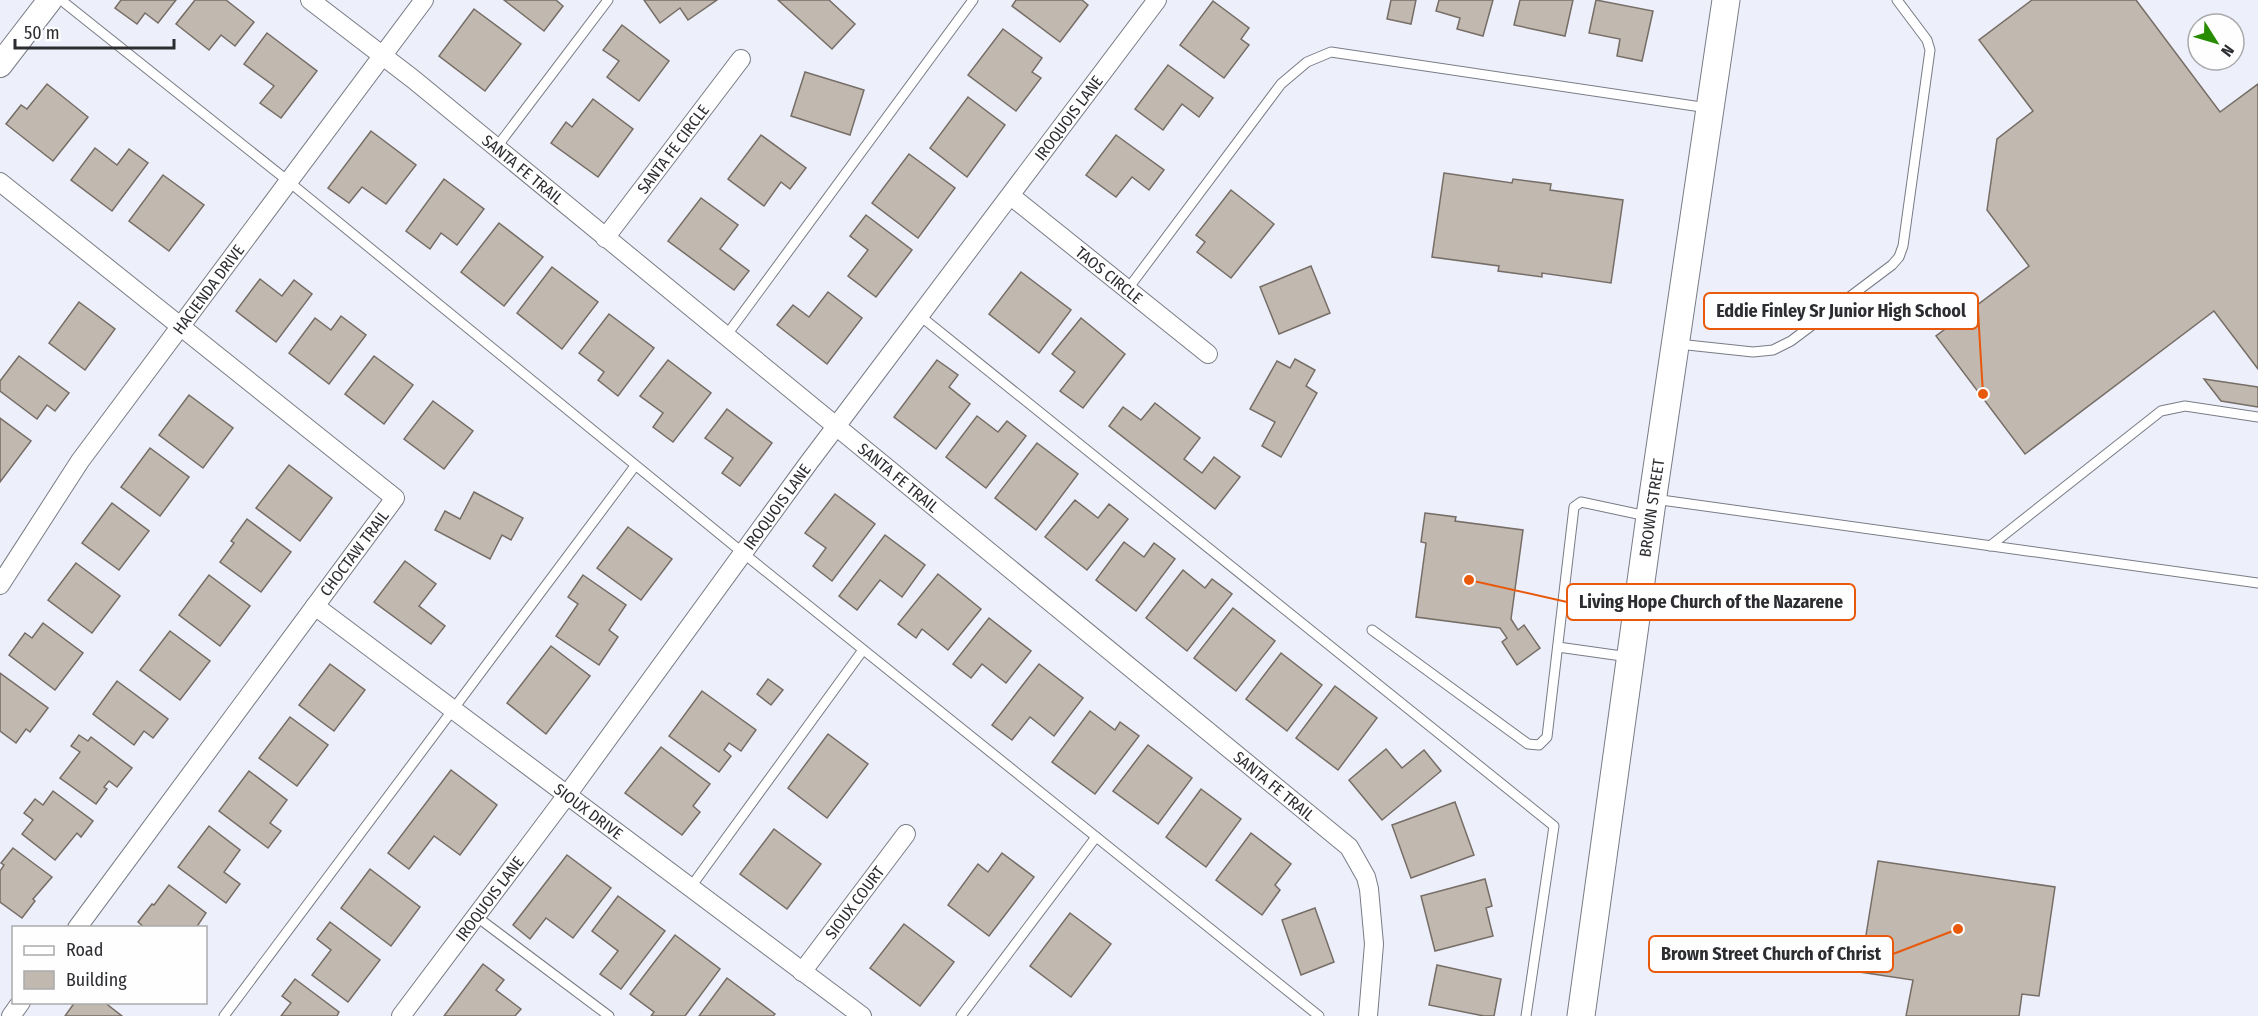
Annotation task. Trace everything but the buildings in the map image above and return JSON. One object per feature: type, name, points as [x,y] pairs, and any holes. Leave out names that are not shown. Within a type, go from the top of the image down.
[{"type":"main road","name":"BROWN STREET","points":[[1581,1016],[1651,507],[1726,0]]},
{"type":"street","points":[[0,65],[50,0]]},
{"type":"street","name":"SANTA FE TRAIL","points":[[310,0],[496,148],[1349,847],[1366,877],[1369,889],[1374,944],[1368,1016]]},
{"type":"street","name":"HACIENDA DRIVE","points":[[0,585],[80,460],[423,0]]},
{"type":"street","name":"IROQUOIS LANE","points":[[401,1016],[477,917],[836,427],[1157,0]]},
{"type":"street","name":"SANTA FE CIRCLE","points":[[605,238],[741,59]]},
{"type":"street","name":"CHOCTAW TRAIL","points":[[0,182],[394,498],[78,926]]},
{"type":"street","name":"TAOS CIRCLE","points":[[1011,196],[1208,354]]},
{"type":"street","name":"SIOUX DRIVE","points":[[315,606],[862,1016]]},
{"type":"street","name":"SIOUX COURT","points":[[802,972],[906,834]]},
{"type":"lane","points":[[61,0],[288,181],[743,553],[1318,1016]]},
{"type":"lane","points":[[496,148],[608,0]]},
{"type":"lane","points":[[726,336],[973,0]]},
{"type":"lane","points":[[1676,344],[1753,352],[1773,350],[1791,341],[1892,265],[1899,257],[1903,246],[1930,50],[1927,40],[1898,0]]},
{"type":"lane","points":[[1127,290],[1281,84],[1307,62],[1331,52],[1710,108]]},
{"type":"lane","points":[[920,315],[1554,826],[1526,1016]]},
{"type":"lane","points":[[1990,546],[2161,411],[2185,406],[2258,417]]},
{"type":"lane","points":[[224,1016],[636,466]]},
{"type":"lane","points":[[1372,630],[1528,744],[1539,745],[1547,736],[1574,507],[1581,502],[1651,507],[1990,546],[2258,583]]},
{"type":"lane","points":[[1558,647],[1631,657]]},
{"type":"lane","points":[[690,888],[863,650]]},
{"type":"lane","points":[[961,1016],[1096,837]]},
{"type":"lane","points":[[477,917],[609,1016]]},
{"type":"place","name":"Eddie Finley Sr Junior High School","points":[[1983,394]]},
{"type":"place","name":"Living Hope Church of the Nazarene","points":[[1469,580]]},
{"type":"place","name":"Brown Street Church of Christ","points":[[1958,929]]}]
